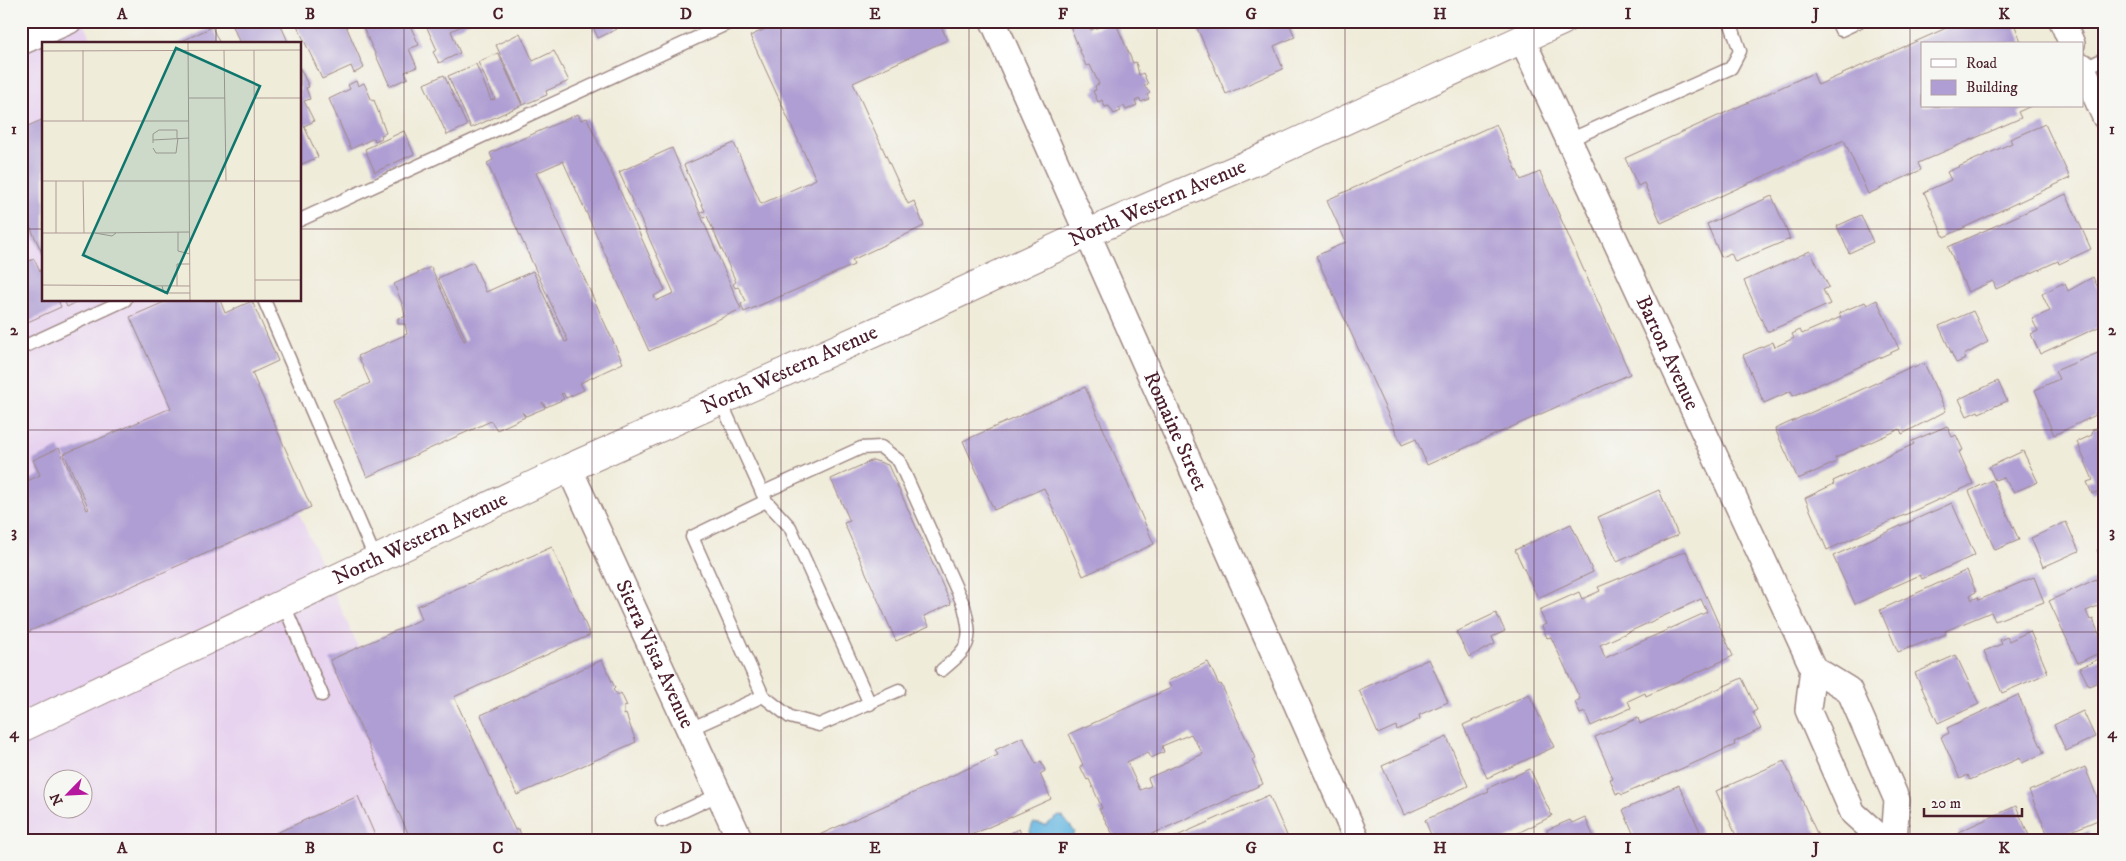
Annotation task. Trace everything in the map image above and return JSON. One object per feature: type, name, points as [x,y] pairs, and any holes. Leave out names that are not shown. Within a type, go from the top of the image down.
[{"type":"main road","name":"North Western Avenue","points":[[21,728],[284,605],[569,468],[996,278],[1088,233],[1249,164],[1562,21]]},
{"type":"street","points":[[21,42],[69,21]]},
{"type":"street","name":"Romaine Street","points":[[993,21],[1357,840]]},
{"type":"street","points":[[2062,21],[2071,42]]},
{"type":"street","name":"Barton Avenue","points":[[1522,40],[1813,668]]},
{"type":"street","points":[[2090,64],[2105,117]]},
{"type":"street","name":"Sierra Vista Avenue","points":[[569,468],[740,840]]},
{"type":"street","points":[[1883,840],[1853,812],[1808,710],[1813,668],[1849,690],[1897,800],[1894,840]]},
{"type":"lane","points":[[301,220],[734,21]]},
{"type":"lane","points":[[1569,140],[1731,68],[1740,51],[1730,21]]},
{"type":"lane","points":[[1837,21],[1841,30],[1860,21]]},
{"type":"lane","points":[[21,348],[123,301]]},
{"type":"lane","points":[[264,301],[376,560]]},
{"type":"lane","points":[[720,400],[764,497],[790,527],[870,704]]},
{"type":"lane","points":[[899,690],[819,725],[790,717],[763,696],[692,537],[764,497],[861,448],[881,447],[900,460],[964,606],[970,631],[963,652],[942,670]]},
{"type":"lane","points":[[284,605],[322,695]]},
{"type":"lane","points":[[690,728],[763,696]]},
{"type":"lane","points":[[662,821],[720,794]]},
{"type":"shaded area","points":[[21,21],[83,21],[92,42],[42,42],[42,301],[205,301],[443,840],[21,840]]},
{"type":"water","points":[[1059,816],[1063,817],[1075,832],[1072,838],[1033,840],[1030,831],[1033,823],[1046,825]]},
{"type":"building","points":[[244,21],[279,21],[288,42],[239,42],[233,26]]},
{"type":"building","points":[[295,21],[344,21],[364,68],[354,73],[351,66],[322,79]]},
{"type":"building","points":[[360,21],[408,21],[419,45],[409,49],[417,67],[405,72],[408,78],[390,86]]},
{"type":"building","points":[[424,21],[472,21],[451,31],[460,53],[439,63],[433,52],[437,50]]},
{"type":"building","points":[[590,21],[613,21],[617,29],[598,38]]},
{"type":"building","points":[[783,21],[939,21],[947,40],[853,83],[908,204],[914,201],[924,226],[852,260],[854,265],[744,312],[741,304],[746,301],[738,287],[735,288],[733,284],[736,282],[707,216],[704,218],[701,212],[705,211],[684,165],[734,143],[761,204],[816,179],[750,36]]},
{"type":"building","points":[[1068,21],[1087,21],[1091,30],[1115,21],[1133,63],[1136,62],[1139,75],[1143,73],[1148,84],[1144,86],[1150,93],[1147,95],[1149,99],[1141,102],[1140,99],[1135,101],[1137,105],[1126,110],[1124,106],[1119,108],[1121,111],[1114,114],[1109,106],[1105,107],[1102,100],[1098,102],[1093,91],[1096,90],[1095,86],[1099,84],[1090,65],[1086,66]]},
{"type":"building","points":[[1194,21],[1288,21],[1295,37],[1274,46],[1283,69],[1226,94]]},
{"type":"building","points":[[1962,21],[2013,21],[2021,42],[1921,42],[1921,108],[2027,108],[2018,112],[2021,118],[1918,163],[1921,170],[1868,194],[1844,140],[1661,223],[1644,183],[1638,186],[1625,158],[1813,73],[1818,85]]},
{"type":"building","points":[[212,27],[219,42],[180,42]]},
{"type":"building","points":[[520,33],[533,61],[554,51],[569,81],[546,91],[547,95],[523,105],[496,45]]},
{"type":"building","points":[[498,53],[522,105],[471,128],[448,76],[476,64],[491,100],[495,99],[478,62]]},
{"type":"building","points":[[301,70],[309,87],[306,88],[310,99],[304,101],[314,121],[304,126],[318,157],[301,165]]},
{"type":"building","points":[[444,75],[467,126],[447,135],[424,84]]},
{"type":"building","points":[[356,81],[358,86],[364,83],[372,101],[374,100],[386,133],[381,135],[382,138],[375,141],[374,138],[351,149],[329,99],[350,89],[348,85]]},
{"type":"building","points":[[578,114],[581,120],[587,118],[665,290],[654,296],[656,301],[674,293],[619,172],[672,148],[741,309],[649,351],[563,161],[536,173],[623,363],[580,383],[584,390],[566,398],[563,393],[561,394],[564,399],[546,407],[542,402],[545,408],[526,416],[522,412],[525,417],[497,430],[491,421],[367,477],[333,400],[370,383],[358,356],[407,334],[405,324],[398,324],[398,318],[405,317],[403,306],[394,284],[431,267],[464,341],[466,340],[438,278],[473,262],[486,292],[533,271],[565,342],[568,341],[487,163],[493,160],[490,153]]},
{"type":"building","points":[[42,120],[42,253],[21,207],[21,129]]},
{"type":"building","points":[[1496,124],[1521,180],[1540,172],[1630,374],[1427,465],[1416,439],[1402,445],[1316,256],[1346,242],[1327,200]]},
{"type":"building","points":[[2045,124],[2070,178],[1944,237],[1924,192],[1951,180],[1947,172],[2012,143],[2010,139]]},
{"type":"building","points":[[404,131],[414,154],[375,172],[365,149]]},
{"type":"building","points":[[2066,194],[2091,249],[2059,264],[2058,261],[1996,289],[1993,281],[1968,292],[1948,247]]},
{"type":"building","points":[[1772,196],[1790,239],[1735,262],[1731,253],[1721,257],[1707,224]]},
{"type":"building","points":[[1861,215],[1873,242],[1849,253],[1837,226]]},
{"type":"building","points":[[21,243],[29,261],[34,259],[40,272],[42,271],[42,301],[58,301],[61,307],[21,325],[23,318],[21,314]]},
{"type":"building","points":[[1810,251],[1829,287],[1823,290],[1830,304],[1767,332],[1744,281]]},
{"type":"building","points":[[2093,277],[2105,303],[2105,324],[2040,354],[2031,334],[2038,331],[2032,319],[2050,311],[2042,294],[2061,284],[2065,284],[2068,291]]},
{"type":"building","points":[[1877,300],[1899,349],[1793,396],[1791,391],[1764,403],[1743,355],[1773,342],[1775,347],[1794,338],[1792,334],[1800,330],[1802,334],[1841,317],[1839,313],[1865,302],[1867,305]]},
{"type":"building","points":[[64,301],[79,301],[67,307]]},
{"type":"building","points":[[167,301],[220,301],[225,313],[252,301],[278,361],[252,373],[311,507],[21,635],[21,484],[40,475],[33,460],[59,448],[87,510],[89,509],[64,454],[171,408],[130,317]]},
{"type":"building","points":[[1973,311],[1988,342],[1964,355],[1966,359],[1956,363],[1939,326]]},
{"type":"building","points":[[2105,350],[2105,408],[2095,413],[2096,415],[2054,435],[2035,390],[2059,379],[2055,371]]},
{"type":"building","points":[[1924,363],[1946,411],[1902,434],[1900,429],[1835,458],[1837,462],[1798,479],[1775,429],[1913,366],[1914,368]]},
{"type":"building","points":[[1998,381],[2007,401],[1967,416],[1959,399]]},
{"type":"building","points":[[1085,387],[1154,544],[1083,576],[1044,488],[994,510],[963,441]]},
{"type":"building","points":[[1947,426],[1952,437],[1956,435],[1963,450],[1959,452],[1973,484],[1827,550],[1805,498],[1834,484],[1833,481],[1914,444],[1912,441]]},
{"type":"building","points":[[2099,427],[2105,430],[2105,488],[2092,494],[2087,482],[2093,480],[2077,442],[2092,435],[2093,429]]},
{"type":"building","points":[[2023,451],[2038,482],[2014,492],[2003,477],[1995,480],[1989,467]]},
{"type":"building","points":[[873,460],[888,465],[951,604],[924,616],[929,626],[896,641],[844,523],[850,521],[831,479]]},
{"type":"building","points":[[1992,480],[2019,540],[1995,550],[1969,491]]},
{"type":"building","points":[[1659,490],[1678,535],[1617,562],[1598,517]]},
{"type":"building","points":[[1952,503],[1975,555],[1922,579],[1920,575],[1855,604],[1833,556]]},
{"type":"building","points":[[2066,522],[2079,551],[2043,567],[2031,538]]},
{"type":"building","points":[[1571,524],[1593,572],[1538,598],[1515,550]]},
{"type":"building","points":[[552,547],[590,635],[454,697],[515,830],[519,829],[521,835],[510,840],[411,840],[330,660],[422,619],[417,606]]},
{"type":"building","points":[[2105,547],[2105,566],[2097,550]]},
{"type":"building","points":[[1686,551],[1733,656],[1646,696],[1645,693],[1628,701],[1631,708],[1591,726],[1585,712],[1580,714],[1575,702],[1580,699],[1551,637],[1547,638],[1542,626],[1546,624],[1539,610],[1579,592],[1582,599],[1600,591],[1598,587]],"holes":[[[1701,599],[1707,612],[1605,658],[1600,645]]]},
{"type":"building","points":[[1967,570],[1976,592],[1970,595],[1972,600],[1978,597],[1979,600],[2034,577],[2044,602],[1995,621],[1991,612],[1945,631],[1946,634],[1898,652],[1880,610]]},
{"type":"building","points":[[2096,579],[2105,603],[2086,611],[2090,620],[2093,619],[2105,650],[2078,663],[2049,601]]},
{"type":"building","points":[[1496,613],[1505,631],[1492,637],[1495,644],[1469,657],[1456,632]]},
{"type":"building","points":[[2030,631],[2048,673],[2002,693],[1984,651],[2002,644],[2000,640],[2007,637],[2009,641]]},
{"type":"building","points":[[1956,655],[1979,704],[1938,723],[1915,673]]},
{"type":"building","points":[[2105,656],[2105,679],[2089,686],[2080,668]]},
{"type":"building","points":[[1429,659],[1448,702],[1419,715],[1420,719],[1397,730],[1396,726],[1378,734],[1359,690]]},
{"type":"building","points":[[602,660],[615,688],[613,690],[618,695],[621,693],[627,706],[624,707],[624,715],[626,714],[636,742],[517,795],[481,715]]},
{"type":"building","points":[[1208,662],[1219,685],[1221,684],[1255,758],[1252,760],[1263,784],[1139,840],[1116,840],[1099,809],[1102,808],[1089,779],[1087,780],[1080,766],[1083,765],[1069,734],[1171,688],[1168,681]],"holes":[[[1191,734],[1203,754],[1148,778],[1151,786],[1140,790],[1127,762],[1148,752],[1151,758],[1164,752],[1162,746]]]},
{"type":"building","points":[[1742,678],[1757,710],[1753,712],[1761,729],[1734,742],[1735,745],[1622,795],[1620,793],[1616,794],[1610,779],[1613,778],[1595,737],[1638,718],[1640,724]]},
{"type":"building","points":[[1529,694],[1554,747],[1487,778],[1463,725]]},
{"type":"building","points":[[2018,695],[2044,753],[2022,763],[2020,758],[1970,780],[1968,775],[1960,779],[1941,737],[1949,733],[1947,728]]},
{"type":"building","points":[[2083,711],[2095,737],[2066,751],[2054,725]]},
{"type":"building","points":[[1023,737],[1036,764],[1041,761],[1045,771],[1040,774],[1051,799],[960,840],[808,840],[998,755],[995,750]]},
{"type":"building","points":[[1447,737],[1468,786],[1404,815],[1382,766]]},
{"type":"building","points":[[1784,761],[1820,840],[1738,840],[1716,791]]},
{"type":"building","points":[[2085,767],[2105,817],[2050,840],[2029,791]]},
{"type":"building","points":[[1530,769],[1552,816],[1504,840],[1433,840],[1425,820],[1489,791],[1488,788]]},
{"type":"building","points":[[1679,785],[1704,840],[1636,840],[1623,810]]},
{"type":"building","points":[[1269,795],[1289,840],[1168,840]]},
{"type":"building","points":[[358,796],[377,840],[261,840]]},
{"type":"building","points":[[2016,806],[2031,840],[1962,840],[1958,832]]},
{"type":"building","points":[[1585,817],[1595,840],[1542,840],[1548,837],[1547,830],[1570,820],[1572,823]]},
{"type":"building","points":[[1019,829],[1024,840],[995,840]]},
{"type":"building","points":[[2088,831],[2092,840],[2068,840]]}]
